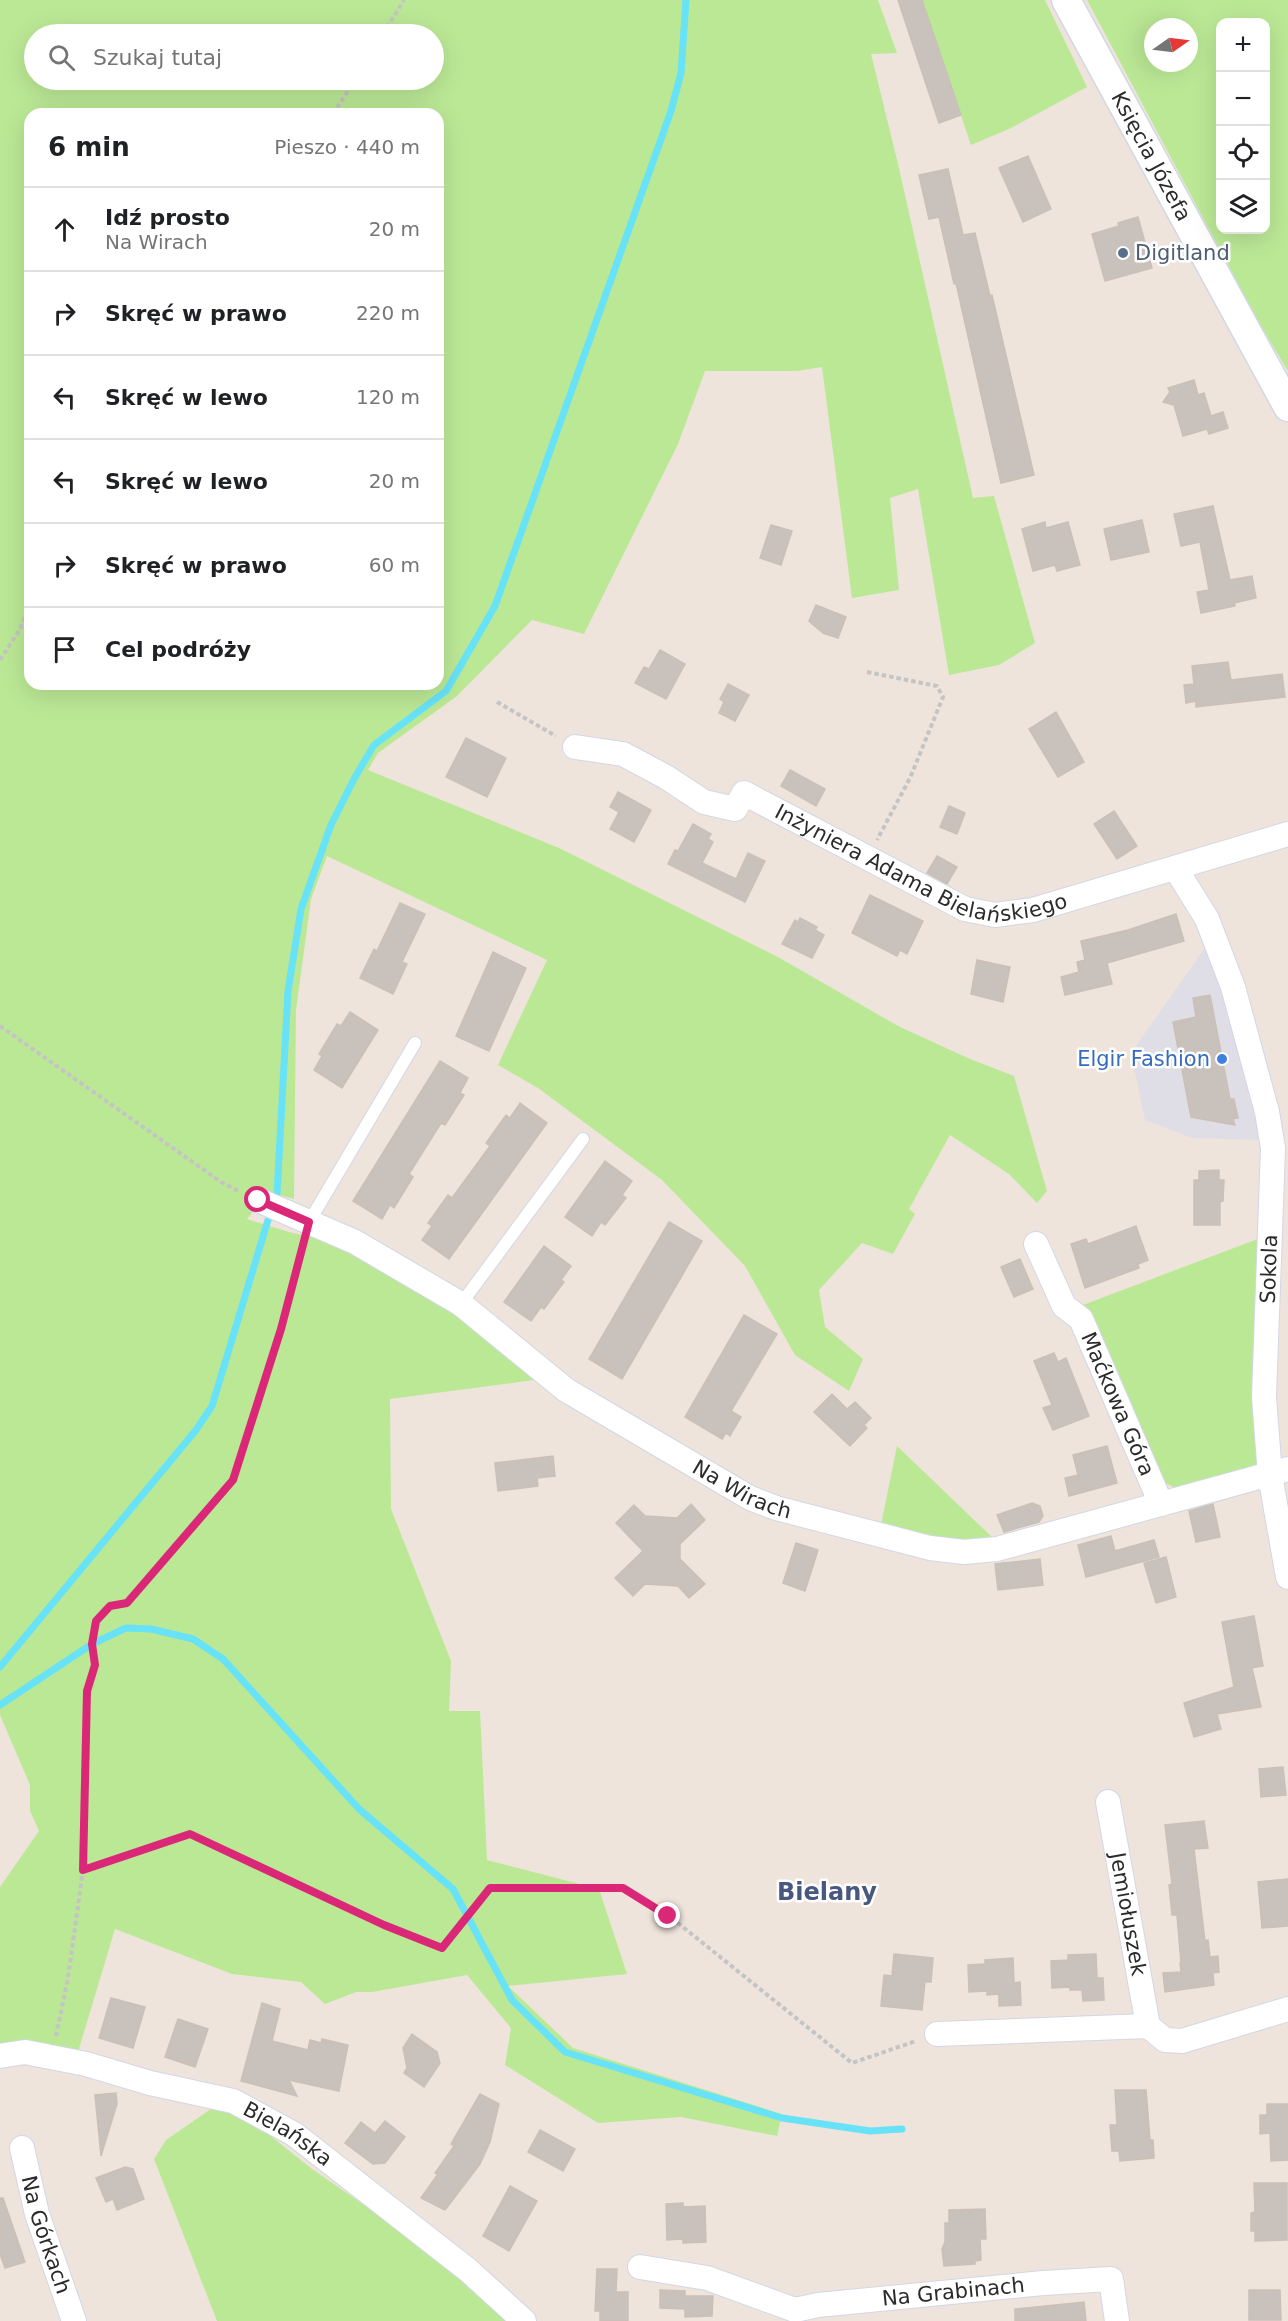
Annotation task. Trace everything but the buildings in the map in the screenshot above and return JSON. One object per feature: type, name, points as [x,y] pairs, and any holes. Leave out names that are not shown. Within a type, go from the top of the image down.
[{"type":"street","name":"Księcia Józefa","points":[[1066,0],[1288,407]]},
{"type":"street","name":"Inżyniera Adama Bielańskiego","points":[[575,747],[623,754],[666,777],[704,802],[719,807],[735,809],[744,793],[965,909],[995,915],[1033,910],[1288,834]]},
{"type":"street","name":"Sokola","points":[[1176,869],[1207,919],[1233,987],[1267,1112],[1273,1148],[1264,1397],[1279,1472],[1288,1577]]},
{"type":"street","name":"Na Wirach","points":[[258,1200],[355,1242],[461,1304],[566,1390],[750,1498],[776,1508],[930,1548],[963,1551],[997,1549],[1279,1472]]},
{"type":"street","name":"Maćkowa Góra","points":[[1036,1244],[1064,1306],[1081,1319],[1161,1504]]},
{"type":"street","name":"Jemiołuszek","points":[[1108,1802],[1148,2026]]},
{"type":"street","points":[[936,2034],[1148,2026],[1165,2040],[1182,2041],[1288,2009]]},
{"type":"street","name":"Bielańska","points":[[0,2056],[25,2052],[51,2057],[232,2102],[294,2134],[468,2270],[524,2321]]},
{"type":"street","name":"Na Górkach","points":[[22,2148],[37,2214],[75,2321]]},
{"type":"street","name":"Na Grabinach","points":[[640,2267],[707,2278],[796,2316],[818,2305],[1043,2283],[1111,2279],[1117,2321]]},
{"type":"lane","points":[[309,1222],[415,1043]]},
{"type":"lane","points":[[461,1304],[583,1139]]},
{"type":"path","points":[[389,24],[404,0]]},
{"type":"path","points":[[337,108],[349,90]]},
{"type":"path","points":[[0,660],[24,619]]},
{"type":"path","points":[[867,672],[937,686],[943,697],[910,778],[867,859]]},
{"type":"path","points":[[497,702],[575,747]]},
{"type":"path","points":[[0,1026],[221,1182],[258,1200]]},
{"type":"path","points":[[51,2057],[68,1978],[83,1870],[87,1691],[95,1665],[92,1644],[96,1621],[110,1606],[127,1603],[233,1480],[281,1329],[309,1222]]},
{"type":"path","points":[[83,1870],[190,1834],[384,1925],[442,1948],[490,1888],[623,1888],[668,1916],[852,2063],[936,2034]]},
{"type":"shaded area","name":"Elgir Fashion","points":[[1212,938],[1230,997],[1261,1140],[1192,1138],[1145,1120],[1131,1053]]},
{"type":"green space","points":[[0,0],[878,0],[897,53],[871,54],[973,498],[994,496],[1035,643],[999,665],[949,675],[918,489],[890,498],[899,590],[852,598],[822,367],[797,371],[705,371],[678,444],[584,634],[532,620],[457,696],[378,753],[368,770],[559,848],[778,957],[898,1026],[970,1059],[1014,1076],[1047,1191],[1037,1203],[1009,1174],[950,1135],[909,1209],[915,1214],[893,1254],[862,1243],[819,1290],[825,1327],[863,1359],[849,1391],[795,1355],[745,1266],[662,1180],[538,1088],[498,1065],[547,960],[327,856],[311,899],[296,1010],[294,1199],[269,1192],[247,1219],[289,1232],[353,1247],[442,1301],[534,1380],[390,1399],[391,1509],[451,1661],[449,1711],[480,1711],[487,1860],[599,1889],[627,1974],[508,1986],[573,2048],[782,2114],[777,2136],[681,2117],[598,2123],[505,2065],[511,2028],[467,1975],[372,1992],[356,1992],[325,2004],[301,1982],[232,1974],[115,1929],[78,2052],[0,2049],[0,1887],[39,1831],[30,1811],[30,1785],[0,1715]]},
{"type":"green space","points":[[922,0],[1045,0],[1087,87],[1009,129],[971,145]]},
{"type":"green space","points":[[1087,0],[1288,0],[1288,371],[1258,321]]},
{"type":"green space","points":[[1263,1237],[1259,1466],[1178,1489],[1157,1479],[1083,1305]]},
{"type":"green space","points":[[897,1446],[996,1541],[964,1545],[880,1530]]},
{"type":"green space","points":[[211,2109],[235,2114],[253,2122],[312,2169],[432,2252],[512,2321],[217,2321],[154,2159],[166,2140]]},
{"type":"waterway","points":[[277,1194],[288,991],[301,909],[331,825],[374,745],[446,691],[495,606],[671,111],[681,73],[686,0]]},
{"type":"waterway","points":[[0,1667],[196,1430],[212,1406],[268,1220]]},
{"type":"waterway","points":[[0,1705],[92,1644],[126,1628],[151,1629],[193,1639],[223,1659],[359,1809],[453,1889],[512,2000],[565,2052],[782,2118],[870,2131],[902,2129]]},
{"type":"place","name":"Digitland","points":[[1123,253]]},
{"type":"place","name":"Elgir Fashion","points":[[1222,1059]]},
{"type":"district","name":"Bielany","points":[[827,1892]]},
{"type":"route","points":[[258,1200],[309,1222],[281,1329],[233,1480],[127,1603],[110,1606],[96,1621],[92,1644],[95,1665],[87,1691],[83,1870],[190,1834],[384,1925],[442,1948],[490,1888],[623,1888],[668,1916]]}]
